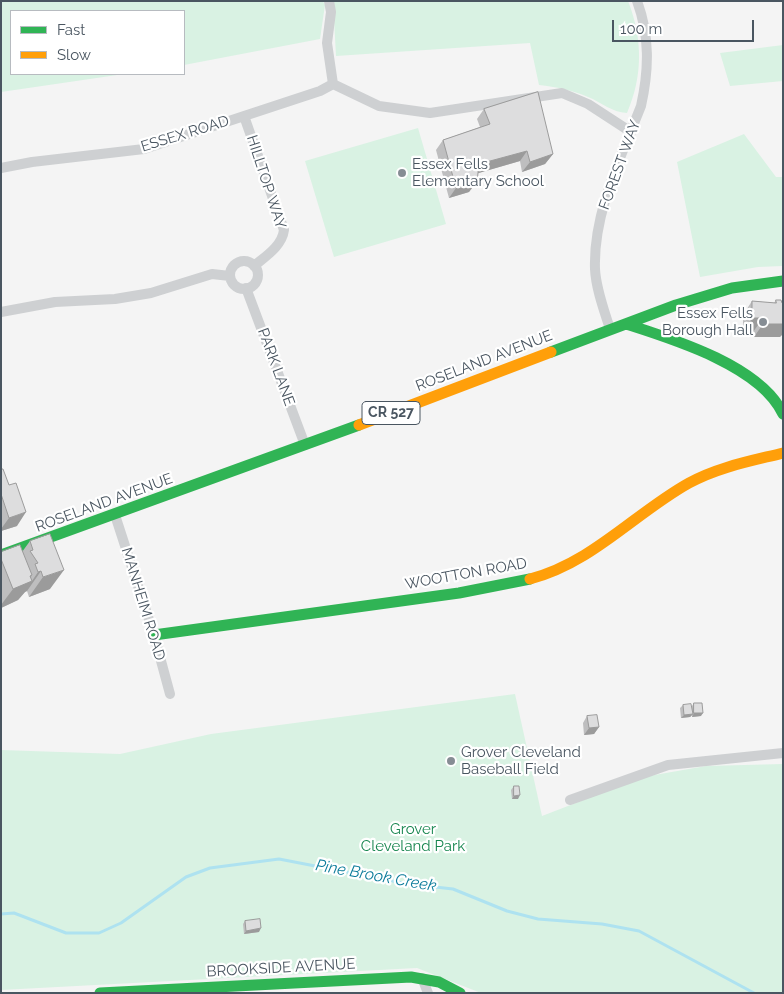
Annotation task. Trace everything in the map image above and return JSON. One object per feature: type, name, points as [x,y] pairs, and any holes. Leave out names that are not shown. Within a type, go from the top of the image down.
[{"type":"street","points":[[329,1],[331,12],[327,43],[333,84],[379,106],[430,113],[562,93],[588,104],[631,132]]},
{"type":"street","name":"FOREST WAY","points":[[610,329],[597,286],[596,245],[603,210],[641,106],[648,70],[647,42],[637,1]]},
{"type":"street","name":"ESSEX ROAD","points":[[1,168],[144,148],[320,91],[333,84]]},
{"type":"street","name":"HILLTOP WAY","points":[[244,116],[284,230],[284,236],[277,246],[254,266]]},
{"type":"street","points":[[238,262],[250,262],[254,266],[257,271],[256,282],[246,288],[235,286],[230,276],[233,265],[238,262]]},
{"type":"street","points":[[1,312],[55,302],[115,299],[151,293],[212,274],[230,276]]},
{"type":"street","name":"ROSELAND AVENUE","points":[[1,555],[305,445],[676,305],[732,288],[783,280]]},
{"type":"street","name":"PARK LANE","points":[[246,288],[305,445]]},
{"type":"street","points":[[626,324],[692,346],[726,362],[760,387],[782,410]]},
{"type":"street","name":"WOOTTON ROAD","points":[[154,635],[459,593],[510,584],[548,574],[588,553],[690,484],[720,469],[783,453]]},
{"type":"street","name":"MANHEIM ROAD","points":[[115,515],[154,635],[170,694]]},
{"type":"street","points":[[570,800],[668,765],[783,753]]},
{"type":"street","points":[[422,978],[428,993]]},
{"type":"street","name":"BROOKSIDE AVENUE","points":[[100,993],[422,978],[439,982],[460,993]]},
{"type":"green space","points":[[1,1],[323,1],[325,5],[320,39],[185,65],[185,10],[10,10],[10,75],[117,75],[1,92]]},
{"type":"green space","points":[[333,1],[628,1],[636,29],[639,57],[636,85],[632,99],[627,113],[612,109],[576,92],[539,85],[530,43],[336,56]]},
{"type":"green space","points":[[783,45],[783,81],[730,86],[720,53]]},
{"type":"green space","points":[[418,128],[446,224],[334,257],[305,161]]},
{"type":"green space","points":[[744,134],[776,177],[783,177],[783,266],[758,267],[700,277],[677,162]]},
{"type":"green space","name":"Grover Cleveland Park","points":[[515,694],[542,816],[643,777],[706,766],[783,764],[783,993],[481,993],[417,968],[1,990],[1,750],[120,754],[211,734]]},
{"type":"building","points":[[538,92],[553,154],[530,162],[527,151],[479,164],[477,182],[456,188],[443,140],[490,124],[484,109]]},
{"type":"building","points":[[776,300],[781,300],[783,303],[783,324],[763,324],[763,318],[752,318],[752,301],[776,303]]},
{"type":"building","points":[[1,469],[3,469],[9,485],[16,483],[26,512],[9,518],[1,494]]},
{"type":"building","points":[[50,534],[64,570],[43,577],[41,571],[38,572],[35,564],[38,563],[30,551],[33,550],[30,541]]},
{"type":"building","points":[[20,545],[32,575],[30,576],[32,581],[13,589],[1,559],[1,552]]},
{"type":"building","points":[[694,703],[702,703],[703,713],[694,713]]},
{"type":"building","points":[[691,704],[693,714],[684,715],[683,705]]},
{"type":"building","points":[[597,715],[599,727],[589,728],[587,716]]},
{"type":"building","points":[[514,786],[519,786],[520,795],[514,796]]},
{"type":"building","points":[[260,919],[261,928],[246,931],[245,921]]},
{"type":"waterway","name":"Pine Brook Creek","points":[[1,914],[14,913],[66,933],[99,933],[121,923],[186,877],[210,868],[279,859],[408,884],[453,889],[507,911],[538,919],[602,924],[639,931],[754,993]]},
{"type":"traffic: fast","points":[[551,352],[676,305],[732,288],[783,281]]},
{"type":"traffic: fast","points":[[626,324],[691,346],[736,368],[756,382],[772,397],[783,414]]},
{"type":"traffic: fast","points":[[1,555],[359,425]]},
{"type":"traffic: fast","points":[[154,635],[459,593],[530,579]]},
{"type":"traffic: fast","points":[[100,993],[411,977],[439,982],[460,993]]},
{"type":"traffic: slow","points":[[359,425],[551,352]]},
{"type":"traffic: slow","points":[[530,579],[552,572],[593,550],[669,495],[700,477],[735,465],[783,453]]},
{"type":"place","name":"Essex Fells Elementary School","points":[[402,173]]},
{"type":"place","name":"Essex Fells Borough Hall","points":[[763,322]]},
{"type":"place","name":"Grover Cleveland Baseball Field","points":[[451,761]]}]
